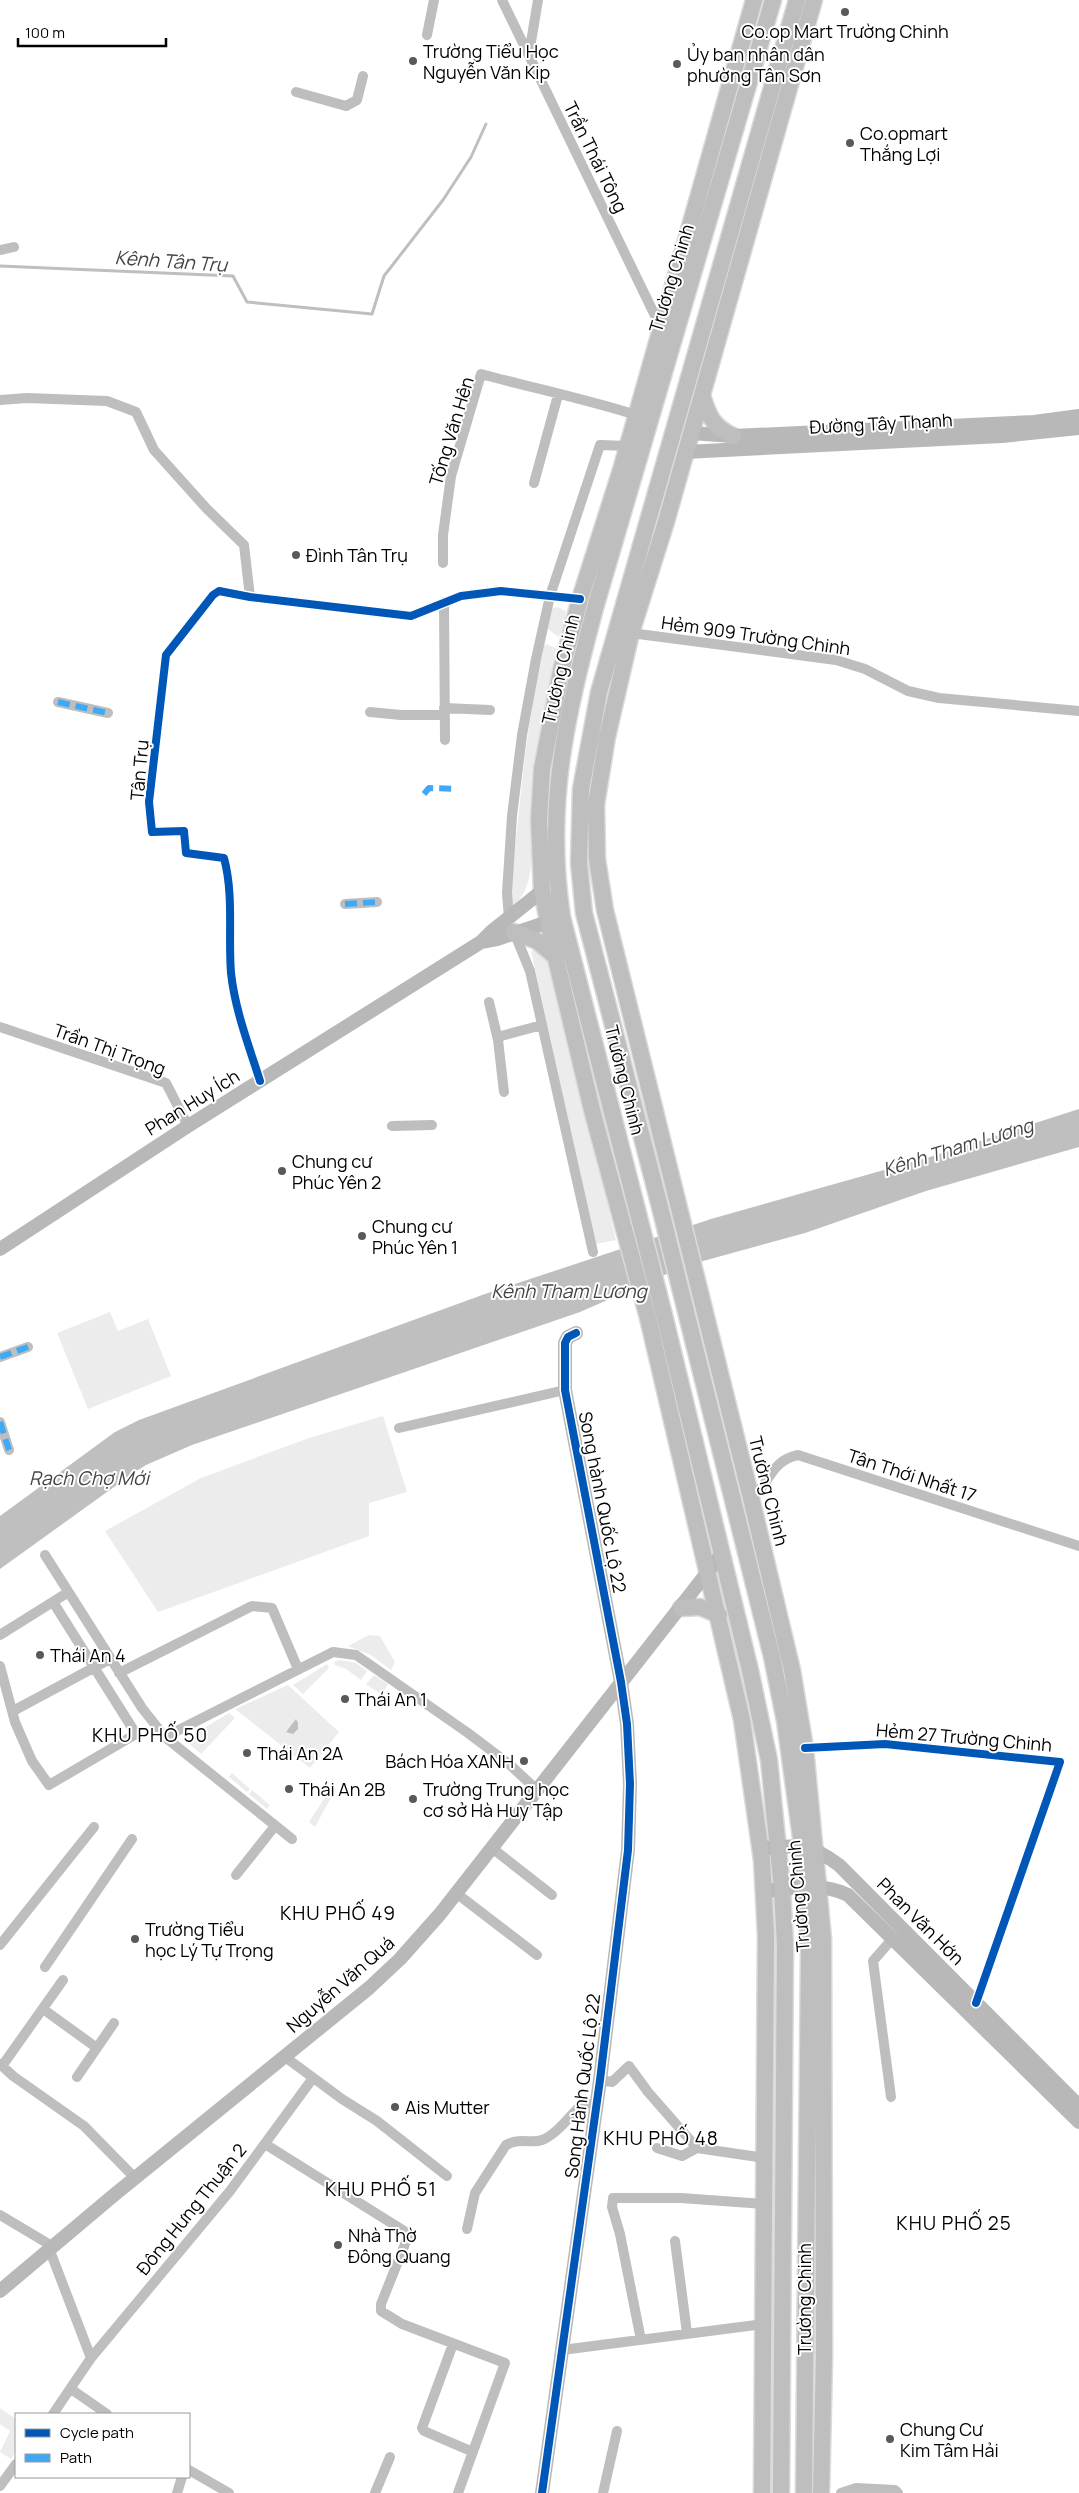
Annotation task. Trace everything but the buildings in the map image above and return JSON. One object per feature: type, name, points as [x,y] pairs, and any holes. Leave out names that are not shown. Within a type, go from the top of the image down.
[{"type":"main road","name":"Trường Chinh","points":[[643,418],[661,328],[754,0]]},
{"type":"main road","name":"Trường Chinh","points":[[550,889],[554,852],[555,806],[571,698],[643,418],[730,150],[773,0]]},
{"type":"main road","name":"Trường Chinh","points":[[797,0],[760,161],[702,395],[631,633],[598,777],[595,838],[599,880],[605,910],[792,1670],[797,1749],[812,1887],[823,1938],[825,2008],[821,2493]]},
{"type":"main road","name":"Trường Chinh","points":[[797,1749],[772,1657],[684,1311],[660,1207],[584,913],[579,832],[581,789],[590,734],[616,629],[694,357],[814,0]]},
{"type":"main road","points":[[712,145],[760,161]]},
{"type":"main road","points":[[694,357],[702,395],[713,423],[720,430],[733,436]]},
{"type":"main road","name":"Đường Tây Thạnh","points":[[1035,428],[1079,416]]},
{"type":"main road","points":[[643,418],[691,433]]},
{"type":"main road","name":"Đường Tây Thạnh","points":[[691,433],[733,436],[1079,428]]},
{"type":"main road","name":"Đường Tây Thạnh","points":[[685,452],[752,450],[944,432]]},
{"type":"main road","name":"Trường Chinh","points":[[635,447],[580,600],[554,698],[542,769],[539,820],[555,919],[555,955],[592,1110],[620,1216],[656,1316],[721,1556],[750,1670],[768,1760],[779,1847],[782,1889],[786,2052],[781,2493]]},
{"type":"main road","points":[[635,447],[685,452]]},
{"type":"main road","points":[[512,925],[550,889],[599,880]]},
{"type":"main road","points":[[512,925],[605,910]]},
{"type":"main road","name":"Trường Chinh","points":[[555,919],[580,983],[637,1212],[708,1574],[742,1720],[760,1849],[766,1936],[762,2493]]},
{"type":"main road","points":[[512,925],[555,955],[580,983]]},
{"type":"main road","name":"Phan Huy Ích","points":[[0,1248],[188,1126],[481,942],[497,940],[512,925]]},
{"type":"main road","points":[[632,1101],[650,1097]]},
{"type":"main road","points":[[592,1110],[610,1105]]},
{"type":"main road","name":"Song hành Quốc Lộ 22","points":[[576,1333],[568,1337],[565,1343],[565,1390],[621,1682]]},
{"type":"main road","name":"Nguyễn Văn Quá","points":[[0,2291],[135,2178],[369,1988],[400,1960],[492,1848],[721,1556]]},
{"type":"main road","points":[[681,1608],[700,1607],[719,1615]]},
{"type":"main road","name":"Song Hành Quốc Lộ 22","points":[[542,2493],[600,2080],[628,1850],[630,1784],[627,1724],[621,1682]]},
{"type":"main road","points":[[760,1849],[808,1847]]},
{"type":"main road","name":"Phan Văn Hớn","points":[[808,1847],[839,1865],[976,2003],[1079,2122]]},
{"type":"main road","name":"Trường Chinh","points":[[804,2493],[809,1953],[812,1887]]},
{"type":"main road","name":"Phan Văn Hớn","points":[[764,1891],[812,1887],[839,1890],[848,1894],[1034,2069],[1079,2106]]},
{"type":"street","points":[[427,35],[434,0]]},
{"type":"street","name":"Trần Thái Tông","points":[[502,0],[661,328]]},
{"type":"street","points":[[529,54],[538,0]]},
{"type":"street","points":[[296,92],[346,106],[357,100],[363,76]]},
{"type":"street","points":[[1,250],[14,247]]},
{"type":"street","name":"Tống Văn Hên","points":[[443,563],[443,535],[451,476],[481,374],[558,395],[585,399],[643,418]]},
{"type":"street","points":[[534,483],[558,395]]},
{"type":"street","points":[[0,400],[18,398],[107,401],[136,412],[154,450],[207,509],[244,545],[250,597],[411,616],[461,596],[501,592],[580,600]]},
{"type":"street","name":"Trường Chinh","points":[[512,925],[507,893],[512,816],[522,735],[550,596],[600,445],[635,447]]},
{"type":"street","name":"Tân Trụ","points":[[250,597],[219,591],[213,595],[166,656],[149,802],[152,832],[184,831],[186,854],[224,858],[230,905],[232,973],[240,1020],[260,1081]]},
{"type":"street","points":[[444,602],[445,740]]},
{"type":"street","name":"Hẻm 909 Trường Chinh","points":[[631,633],[836,660],[865,669],[908,690],[939,698],[1079,711]]},
{"type":"street","points":[[58,702],[108,713]]},
{"type":"street","points":[[370,712],[401,715],[490,710]]},
{"type":"street","points":[[345,904],[377,902]]},
{"type":"street","points":[[512,925],[530,971],[593,1252]]},
{"type":"street","points":[[489,1002],[498,1040],[504,1092]]},
{"type":"street","points":[[498,1040],[502,1036],[542,1025]]},
{"type":"street","name":"Trần Thị Trọng","points":[[0,1027],[166,1083],[188,1126]]},
{"type":"street","points":[[392,1126],[432,1125]]},
{"type":"street","points":[[0,1357],[28,1347]]},
{"type":"street","points":[[399,1428],[565,1390]]},
{"type":"street","points":[[0,1422],[9,1450]]},
{"type":"street","name":"Tân Thới Nhất 17","points":[[751,1498],[760,1491],[777,1465],[785,1458],[798,1455],[1079,1546]]},
{"type":"street","points":[[46,1555],[68,1593],[142,1708],[166,1737],[292,1839]]},
{"type":"street","points":[[0,1634],[68,1593]]},
{"type":"street","points":[[0,1666],[15,1722],[32,1761],[49,1785],[136,1734],[53,1602]]},
{"type":"street","points":[[119,1673],[252,1606],[272,1608],[298,1669]]},
{"type":"street","points":[[166,1737],[333,1652],[356,1655],[475,1738],[509,1764],[537,1790]]},
{"type":"street","points":[[13,1711],[110,1659]]},
{"type":"street","name":"Hẻm 27 Trường Chinh","points":[[797,1749],[885,1744],[1060,1762],[976,2003]]},
{"type":"street","points":[[236,1875],[276,1826]]},
{"type":"street","points":[[0,1945],[94,1827]]},
{"type":"street","points":[[45,1967],[132,1839]]},
{"type":"street","points":[[492,1848],[552,1895]]},
{"type":"street","points":[[456,1893],[537,1955]]},
{"type":"street","points":[[891,2097],[873,1961],[893,1938]]},
{"type":"street","points":[[63,1980],[1,2065],[84,2126],[135,2178]]},
{"type":"street","points":[[43,2009],[97,2048]]},
{"type":"street","points":[[77,2077],[114,2023]]},
{"type":"street","points":[[285,2057],[377,2121],[447,2176]]},
{"type":"street","points":[[600,2080],[612,2082],[628,2066],[697,2148]]},
{"type":"street","name":"Đông Hưng Thuận 2","points":[[54,2413],[91,2358],[230,2191],[313,2078]]},
{"type":"street","points":[[468,2229],[475,2193],[506,2145],[513,2141],[541,2140],[580,2105],[596,2104]]},
{"type":"street","points":[[264,2144],[409,2234],[381,2304],[380,2312],[402,2324],[505,2363],[458,2493]]},
{"type":"street","points":[[657,2148],[682,2156],[697,2148],[765,2158]]},
{"type":"street","points":[[641,2340],[620,2234],[612,2207],[613,2198],[681,2198],[765,2204]]},
{"type":"street","points":[[0,2215],[47,2243],[91,2358]]},
{"type":"street","points":[[675,2241],[687,2333]]},
{"type":"street","points":[[562,2350],[764,2324]]},
{"type":"street","points":[[454,2344],[422,2428],[424,2431],[473,2452]]},
{"type":"street","points":[[71,2389],[106,2413]]},
{"type":"street","points":[[603,2493],[617,2431]]},
{"type":"street","points":[[375,2493],[390,2457]]},
{"type":"street","points":[[0,2486],[15,2465]]},
{"type":"street","points":[[190,2471],[229,2493]]},
{"type":"street","points":[[177,2493],[182,2478]]},
{"type":"street","points":[[842,2493],[856,2488],[895,2490],[898,2493]]},
{"type":"shaded area","points":[[558,607],[566,611],[563,635],[559,637],[548,629],[552,608]]},
{"type":"shaded area","points":[[546,644],[557,649],[559,657],[532,842],[529,878],[523,895],[511,908],[511,885],[525,754],[541,648]]},
{"type":"shaded area","points":[[538,948],[551,958],[616,1240],[596,1244],[531,951]]},
{"type":"shaded area","points":[[110,1312],[118,1331],[148,1319],[171,1376],[88,1409],[57,1333]]},
{"type":"shaded area","points":[[383,1416],[407,1492],[369,1503],[369,1536],[158,1612],[105,1531],[201,1478],[309,1438]]},
{"type":"shaded area","points":[[369,1635],[380,1636],[395,1662],[391,1670],[371,1655],[348,1646]]},
{"type":"shaded area","points":[[339,1660],[356,1663],[367,1671],[361,1680],[346,1669],[335,1665],[334,1662]]},
{"type":"shaded area","points":[[327,1664],[329,1668],[303,1694],[293,1685]]},
{"type":"shaded area","points":[[374,1675],[388,1684],[382,1695],[366,1684]]},
{"type":"shaded area","points":[[288,1685],[339,1732],[310,1768],[235,1709]]},
{"type":"shaded area","points":[[229,1713],[235,1718],[201,1754],[185,1740]]},
{"type":"shaded area","points":[[232,1773],[250,1789],[247,1792],[229,1777]]},
{"type":"shaded area","points":[[252,1790],[270,1805],[267,1809],[249,1794]]},
{"type":"shaded area","points":[[329,1791],[333,1794],[315,1827],[309,1822]]},
{"type":"shaded area","points":[[0,2408],[15,2418],[15,2453],[11,2459],[0,2452],[10,2431],[0,2424]]},
{"type":"water","name":"Kênh Tham Lương","points":[[1079,1109],[1079,1147],[926,1191],[805,1233],[685,1266],[580,1312],[192,1445],[146,1465],[132,1474],[0,1569],[0,1516],[115,1432],[139,1420],[485,1294],[711,1219],[930,1157]]},
{"type":"water","points":[[296,1719],[298,1729],[293,1734],[286,1732]]},
{"type":"waterway","name":"Kênh Tân Trụ","points":[[0,266],[233,276],[247,302],[372,314],[384,276],[443,200],[471,157],[486,124]]},
{"type":"marked path","points":[[58,702],[108,713]]},
{"type":"marked path","points":[[424,794],[429,788],[457,789]]},
{"type":"marked path","points":[[345,904],[377,902]]},
{"type":"marked path","points":[[0,1357],[28,1347]]},
{"type":"marked path","points":[[0,1422],[9,1450]]},
{"type":"cycle path","points":[[260,1081],[243,1028],[233,987],[230,959],[229,886],[224,858],[186,853],[184,831],[152,832],[149,802],[166,655],[213,595],[219,591],[250,597],[411,616],[461,596],[501,591],[580,599]]},
{"type":"cycle path","points":[[542,2493],[600,2080],[628,1850],[630,1784],[627,1724],[621,1682],[565,1390],[565,1343],[568,1337],[576,1333]]},
{"type":"cycle path","points":[[805,1748],[885,1744],[1060,1762],[976,2003]]},
{"type":"place","name":"Co.op Mart Trường Chinh","points":[[845,12]]},
{"type":"place","name":"Trường Tiểu Học Nguyễn Văn Kip","points":[[413,61]]},
{"type":"place","name":"Ủy ban nhân dân phường Tân Sơn","points":[[677,64]]},
{"type":"place","name":"Co.opmart Thắng Lợi","points":[[850,143]]},
{"type":"place","name":"Đình Tân Trụ","points":[[296,555]]},
{"type":"place","name":"Chung cư Phúc Yên 2","points":[[282,1171]]},
{"type":"place","name":"Chung cư Phúc Yên 1","points":[[362,1236]]},
{"type":"place","name":"Thái An 4","points":[[40,1655]]},
{"type":"place","name":"Thái An 1","points":[[345,1699]]},
{"type":"place","name":"Thái An 2A","points":[[247,1753]]},
{"type":"place","name":"Bách Hóa XANH","points":[[524,1761]]},
{"type":"place","name":"Thái An 2B","points":[[289,1789]]},
{"type":"place","name":"Trường Trung học cơ sở Hà Huy Tập","points":[[413,1799]]},
{"type":"place","name":"Trường Tiểu học Lý Tự Trọng","points":[[135,1939]]},
{"type":"place","name":"Ais Mutter","points":[[395,2107]]},
{"type":"place","name":"Nhà Thờ Đông Quang","points":[[338,2245]]},
{"type":"place","name":"Chung Cư Kim Tâm Hải","points":[[890,2439]]},
{"type":"district","name":"KHU PHỐ 50","points":[[150,1735]]},
{"type":"district","name":"KHU PHỐ 49","points":[[338,1913]]},
{"type":"district","name":"KHU PHỐ 48","points":[[661,2138]]},
{"type":"district","name":"KHU PHỐ 51","points":[[381,2189]]},
{"type":"district","name":"KHU PHỐ 25","points":[[954,2223]]},
{"type":"water label","name":"Rạch Chợ Mới","points":[[89,1478]]}]
